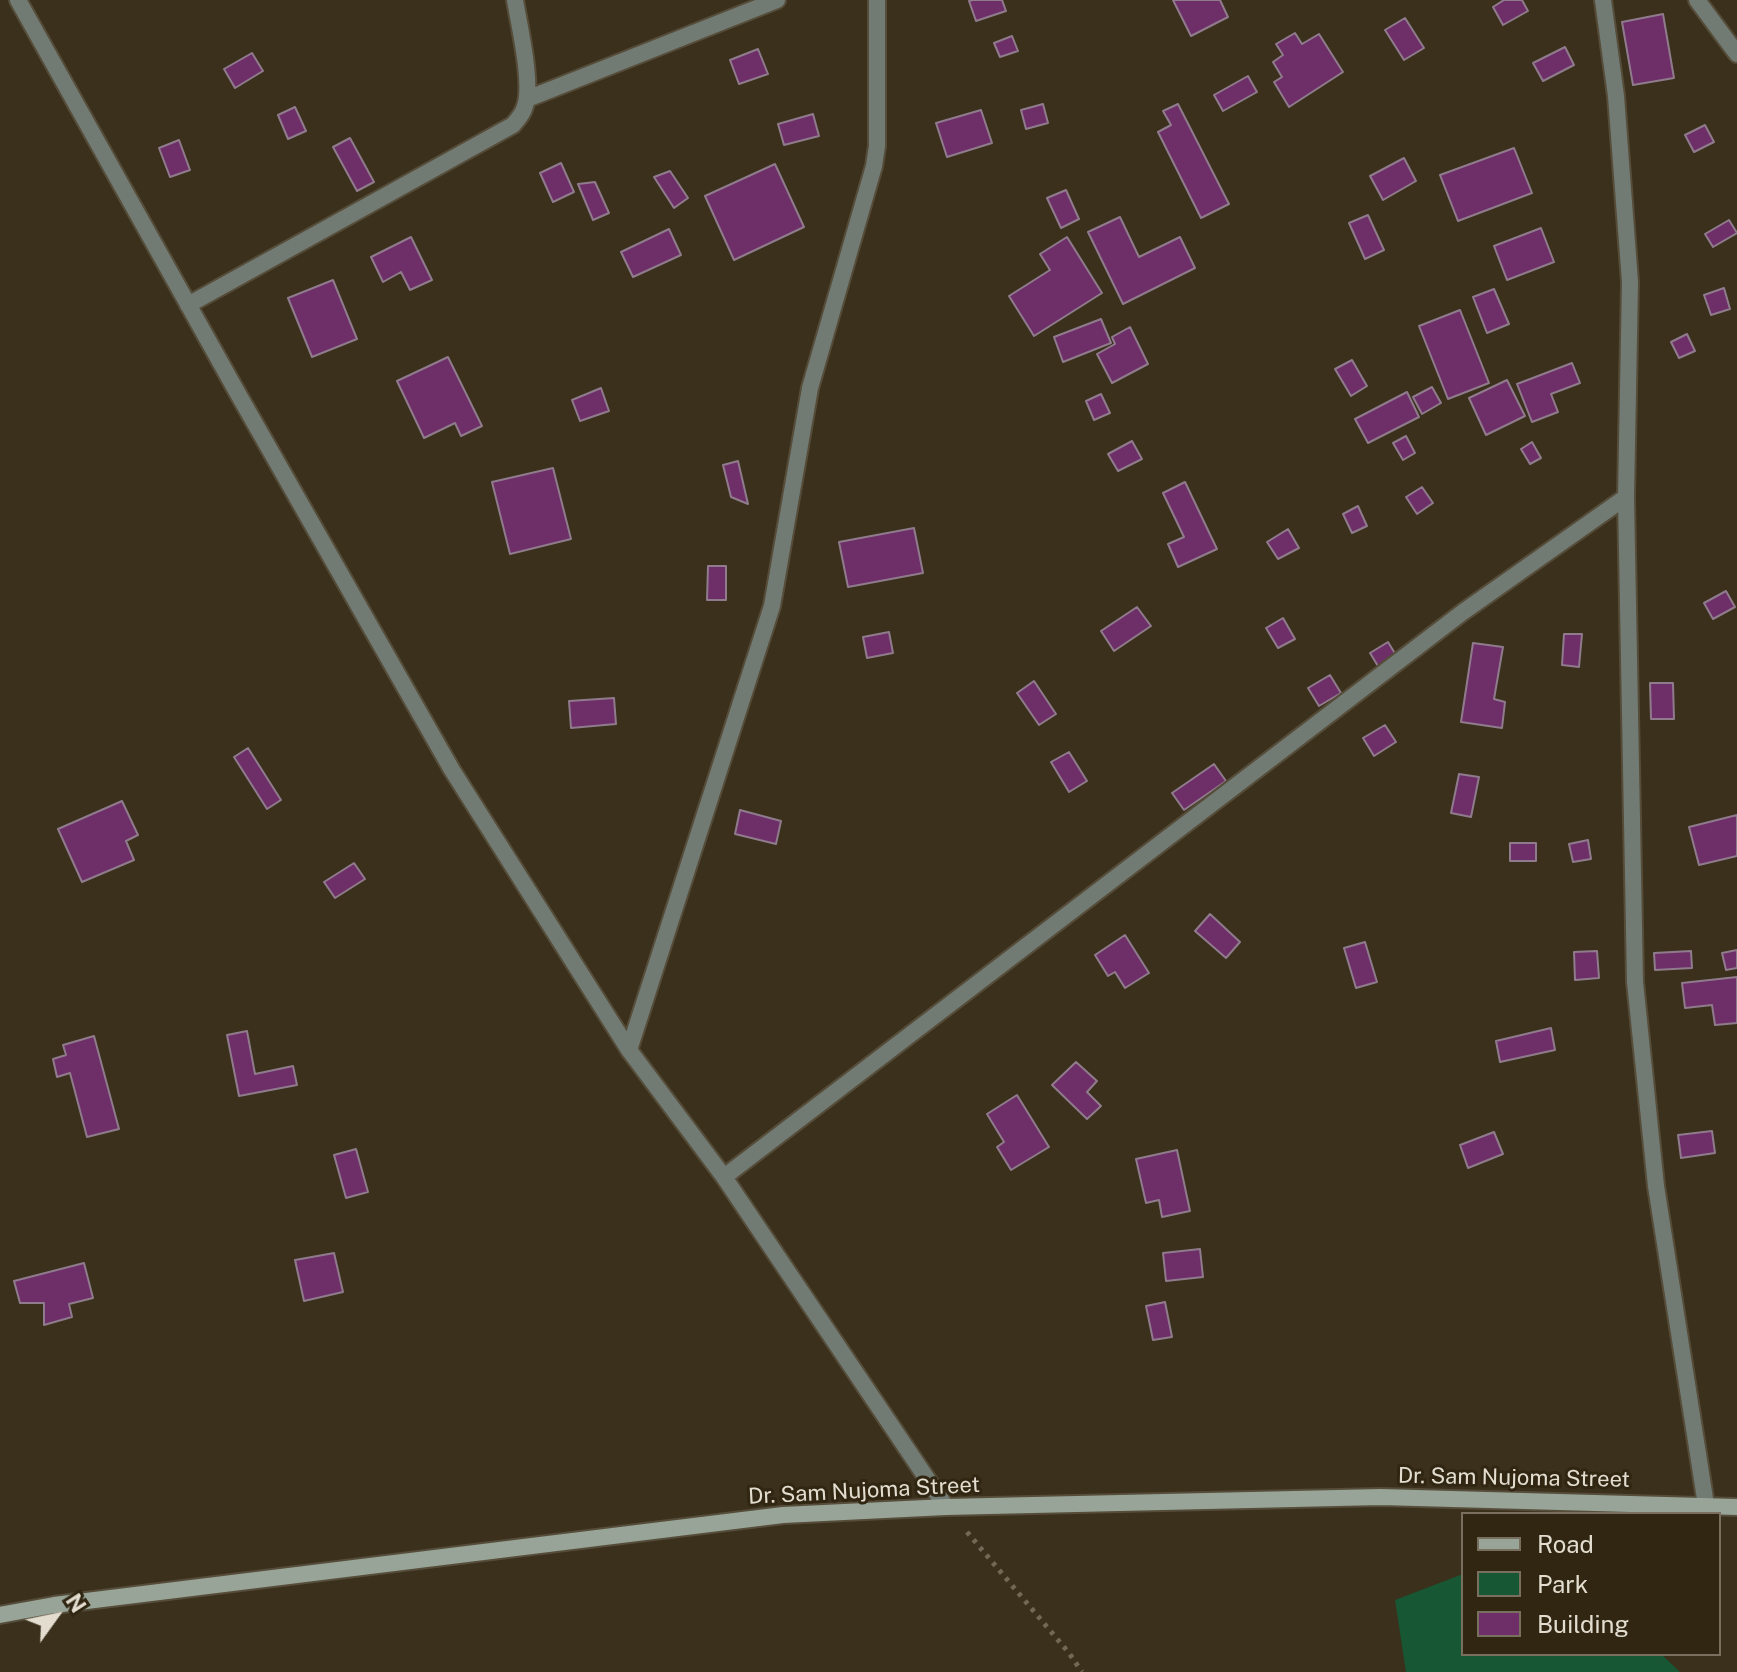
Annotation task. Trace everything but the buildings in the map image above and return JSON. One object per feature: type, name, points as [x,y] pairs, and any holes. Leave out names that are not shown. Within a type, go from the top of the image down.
[{"type":"street","points":[[18,0],[452,770],[629,1050],[724,1177],[946,1507]]},
{"type":"street","points":[[188,305],[513,125],[524,112],[527,99],[515,0]]},
{"type":"street","points":[[527,99],[777,0]]},
{"type":"street","points":[[629,1050],[772,606],[810,388],[874,166],[877,146],[877,0]]},
{"type":"street","points":[[1603,0],[1616,96],[1630,282],[1626,497],[1635,982],[1656,1186],[1706,1505]]},
{"type":"street","points":[[1697,0],[1737,54]]},
{"type":"street","points":[[724,1177],[1463,612],[1626,497]]},
{"type":"street","name":"Dr. Sam Nujoma Street","points":[[0,1615],[54,1605],[767,1517],[946,1507],[1381,1497],[1737,1507]]},
{"type":"path","points":[[946,1507],[1082,1672]]},
{"type":"green space","points":[[1461,1575],[1461,1656],[1663,1656],[1680,1672],[1406,1672],[1395,1600]]}]
